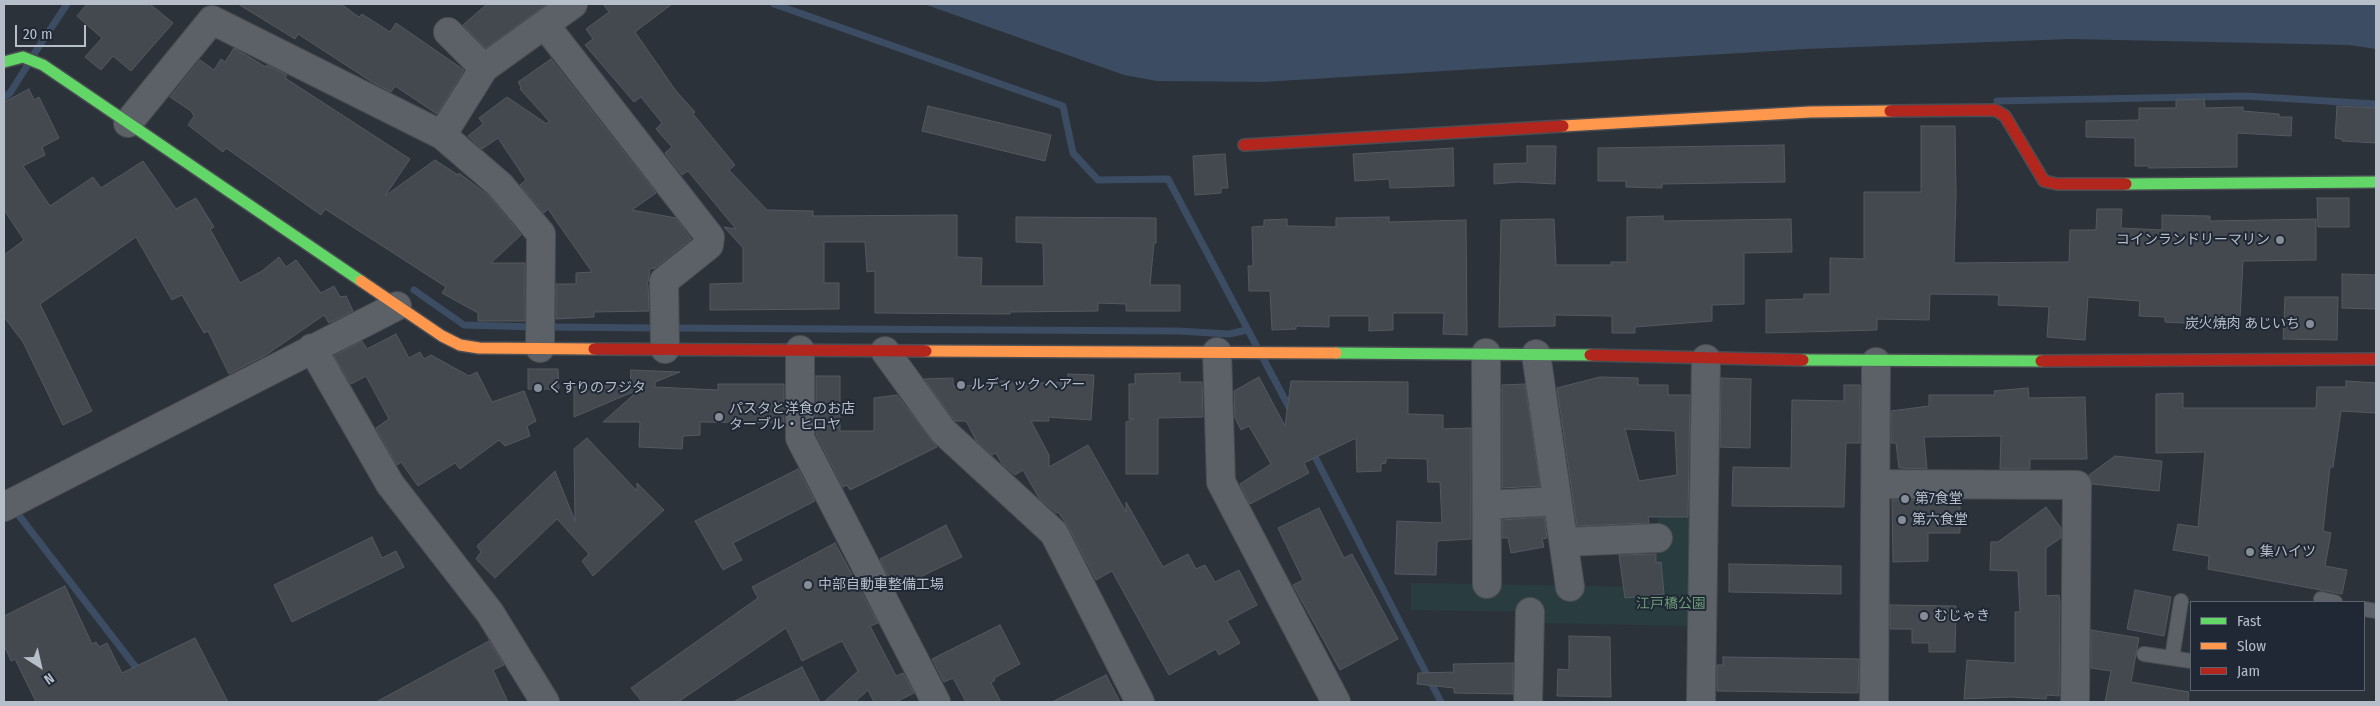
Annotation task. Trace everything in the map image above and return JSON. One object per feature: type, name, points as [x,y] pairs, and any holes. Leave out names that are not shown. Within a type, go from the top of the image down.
[{"type":"street","points":[[442,135],[484,68],[573,4]]},
{"type":"street","points":[[128,123],[212,20],[442,135],[500,185],[541,234],[540,348]]},
{"type":"street","points":[[545,25],[710,237],[709,245],[664,281],[665,349]]},
{"type":"street","points":[[448,32],[484,68]]},
{"type":"street","points":[[4,62],[23,57],[43,65],[442,336],[460,345],[479,348],[1486,353],[1876,362],[2376,359]]},
{"type":"street","points":[[1244,145],[1810,112],[1995,110],[2006,116],[2044,181],[2057,184],[2376,182]]},
{"type":"street","points":[[4,507],[396,306]]},
{"type":"street","points":[[312,348],[390,484],[490,613],[545,702]]},
{"type":"street","points":[[800,350],[800,438],[936,702]]},
{"type":"street","points":[[885,351],[943,431],[1054,533],[1140,702]]},
{"type":"street","points":[[1217,352],[1221,482],[1336,702]]},
{"type":"street","points":[[1486,353],[1487,584]]},
{"type":"street","points":[[1536,354],[1570,587]]},
{"type":"street","points":[[1701,702],[1706,359]]},
{"type":"street","points":[[1874,702],[1876,362]]},
{"type":"street","points":[[1876,484],[2077,485],[2075,702]]},
{"type":"street","points":[[1487,505],[1558,500]]},
{"type":"street","points":[[1564,542],[1658,538]]},
{"type":"street","points":[[1528,702],[1530,612]]},
{"type":"lane","points":[[2321,599],[2331,601]]},
{"type":"lane","points":[[2172,658],[2181,601]]},
{"type":"lane","points":[[2144,654],[2190,661]]},
{"type":"green space","name":"江戸橋公園","points":[[1658,517],[1695,518],[1692,626],[1537,623],[1537,612],[1411,610],[1411,583],[1656,587]]},
{"type":"water","points":[[924,4],[2376,4],[2376,49],[2349,45],[2070,39],[1806,49],[1263,82],[1157,81],[1124,75]]},
{"type":"building","points":[[87,4],[150,4],[173,23],[131,71],[113,56],[101,70],[85,57],[102,38],[77,16]]},
{"type":"building","points":[[238,4],[341,4],[359,17],[362,14],[390,32],[396,23],[464,70],[437,114],[395,86],[391,92],[372,82],[298,34],[295,39]]},
{"type":"building","points":[[487,4],[547,4],[486,48],[463,25]]},
{"type":"building","points":[[603,4],[672,4],[635,32],[676,91],[695,112],[693,114],[735,165],[729,170],[767,210],[813,211],[813,216],[957,215],[957,257],[982,258],[981,286],[1044,286],[1043,243],[1016,242],[1016,217],[1156,218],[1156,243],[1154,243],[1150,285],[1180,285],[1180,311],[1126,311],[1126,304],[1098,303],[1098,311],[1010,312],[1010,314],[875,313],[875,271],[867,272],[865,242],[824,242],[824,283],[839,283],[839,309],[710,310],[710,284],[743,283],[743,248],[724,227],[736,229],[688,171],[682,175],[665,153],[672,147],[656,129],[662,123],[641,97],[634,102],[585,45],[593,39],[586,29],[609,12]]},
{"type":"building","points":[[234,48],[266,67],[267,65],[287,75],[285,78],[410,159],[385,196],[435,160],[458,175],[459,173],[489,196],[521,235],[491,263],[525,263],[525,321],[478,321],[478,313],[442,293],[446,287],[325,209],[321,215],[226,148],[223,152],[188,125],[194,116],[191,111],[170,97],[200,60],[214,70],[221,59],[225,62]]},
{"type":"building","points":[[551,59],[656,193],[632,210],[676,218],[691,239],[655,268],[650,269],[646,284],[648,284],[649,311],[594,312],[594,317],[556,319],[556,284],[576,284],[576,273],[592,272],[548,209],[544,213],[520,185],[526,180],[498,138],[482,149],[468,136],[483,124],[479,118],[507,97],[547,124],[549,121],[520,89],[521,87],[518,82]]},
{"type":"building","points":[[29,89],[34,100],[39,97],[59,138],[42,147],[45,155],[23,166],[50,206],[93,177],[101,188],[143,161],[176,209],[196,198],[214,227],[210,229],[240,283],[262,271],[279,257],[286,267],[296,260],[321,293],[334,286],[340,297],[346,296],[353,311],[329,323],[324,315],[266,355],[229,374],[208,331],[204,333],[182,295],[172,300],[136,237],[40,304],[92,411],[63,425],[23,342],[4,317],[4,255],[24,240],[4,210],[4,102]]},
{"type":"building","points":[[2204,99],[2205,108],[2243,107],[2243,111],[2279,114],[2279,117],[2292,117],[2291,136],[2237,133],[2237,167],[2149,168],[2149,166],[2135,166],[2135,138],[2086,137],[2086,121],[2139,120],[2139,108],[2176,108],[2176,100]]},
{"type":"building","points":[[928,106],[1051,135],[1045,161],[922,131]]},
{"type":"building","points":[[2337,106],[2376,108],[2376,143],[2342,141],[2342,139],[2335,138]]},
{"type":"building","points":[[1921,126],[1955,126],[1954,263],[2069,262],[2070,230],[2096,230],[2097,209],[2122,209],[2121,228],[2162,230],[2162,215],[2210,216],[2210,221],[2316,219],[2316,260],[2243,261],[2240,319],[2203,317],[2202,324],[2165,322],[2165,317],[2139,316],[2140,301],[2088,297],[2085,340],[2047,337],[2049,307],[1998,305],[1999,295],[1930,294],[1929,320],[1877,319],[1877,330],[1766,333],[1766,300],[1804,299],[1804,294],[1830,294],[1830,258],[1864,259],[1864,192],[1921,192]]},
{"type":"building","points":[[1784,145],[1785,182],[1662,184],[1662,188],[1626,187],[1626,181],[1598,181],[1598,148]]},
{"type":"building","points":[[1527,146],[1556,146],[1555,184],[1518,182],[1494,184],[1494,164],[1527,163]]},
{"type":"building","points":[[1453,148],[1454,186],[1390,188],[1389,179],[1355,181],[1353,154]]},
{"type":"building","points":[[1225,154],[1228,188],[1221,188],[1221,193],[1195,195],[1193,156]]},
{"type":"building","points":[[2317,198],[2349,198],[2349,227],[2318,227]]},
{"type":"building","points":[[1663,216],[1663,221],[1791,219],[1792,252],[1744,253],[1744,304],[1712,305],[1712,321],[1635,327],[1635,333],[1612,333],[1612,316],[1555,315],[1555,326],[1499,327],[1501,220],[1554,219],[1556,265],[1611,265],[1611,262],[1627,262],[1627,217]]},
{"type":"building","points":[[1389,217],[1389,222],[1466,220],[1467,335],[1443,334],[1444,313],[1393,313],[1393,330],[1369,331],[1369,316],[1329,316],[1329,327],[1296,326],[1296,329],[1272,330],[1270,291],[1249,291],[1248,266],[1253,266],[1252,227],[1264,226],[1264,220],[1287,219],[1287,226],[1336,227],[1336,218]]},
{"type":"building","points":[[2342,274],[2376,275],[2376,309],[2342,308]]},
{"type":"building","name":"炭火焼肉 あじいち","points":[[2285,297],[2338,297],[2337,340],[2283,339]]},
{"type":"building","points":[[396,334],[409,358],[420,352],[424,359],[431,355],[469,376],[477,372],[492,402],[524,391],[536,421],[527,426],[530,436],[505,446],[499,440],[460,469],[455,463],[418,486],[401,462],[397,465],[376,428],[389,419],[366,376],[351,384],[334,356],[362,341],[367,349]]},
{"type":"building","points":[[528,369],[558,369],[559,389],[528,389]]},
{"type":"building","points":[[631,370],[680,372],[655,382],[655,387],[718,390],[718,384],[784,384],[784,423],[700,422],[700,435],[683,436],[682,449],[639,447],[640,422],[603,422],[640,389],[574,417],[574,386],[630,385]]},
{"type":"building","points":[[1180,373],[1180,382],[1202,382],[1203,417],[1158,418],[1158,474],[1126,474],[1126,422],[1134,419],[1129,419],[1129,384],[1135,384],[1135,374]]},
{"type":"building","points":[[1068,374],[1094,375],[1091,420],[1048,417],[1049,421],[1031,421],[1049,455],[1049,467],[1088,445],[1126,512],[1126,502],[1163,567],[1188,554],[1196,569],[1205,565],[1215,582],[1239,570],[1257,605],[1227,621],[1240,643],[1219,655],[1216,649],[1169,675],[1112,571],[1096,580],[1068,526],[1058,512],[1056,513],[1039,498],[1023,470],[1015,475],[1002,464],[996,453],[992,455],[976,440],[966,421],[955,421],[924,379],[953,378],[953,386],[989,385],[990,381],[1012,381],[1012,384],[1068,382]]},
{"type":"building","points":[[816,376],[840,376],[840,431],[874,431],[874,398],[897,395],[937,447],[850,490],[847,485],[843,487],[816,434]]},
{"type":"building","points":[[1259,377],[1285,426],[1291,381],[1408,382],[1408,414],[1443,415],[1443,429],[1471,428],[1471,539],[1437,541],[1436,575],[1395,574],[1397,521],[1442,523],[1440,482],[1428,482],[1427,459],[1386,458],[1386,463],[1381,464],[1381,471],[1357,472],[1356,438],[1304,463],[1309,473],[1250,504],[1240,484],[1271,464],[1249,426],[1241,430],[1235,418],[1234,391]]},
{"type":"building","points":[[1600,377],[1638,378],[1638,385],[1668,385],[1668,395],[1690,395],[1688,517],[1648,517],[1649,523],[1577,526],[1557,388]],"holes":[[[1625,429],[1675,431],[1677,475],[1639,481]]]},
{"type":"building","points":[[1721,378],[1751,379],[1750,448],[1720,447]]},
{"type":"building","points":[[2346,381],[2376,383],[2376,413],[2341,411],[2333,467],[2330,467],[2323,531],[2331,533],[2325,566],[2347,570],[2342,594],[2208,569],[2209,556],[2173,550],[2178,524],[2198,527],[2205,452],[2156,453],[2156,394],[2183,393],[2183,408],[2316,408],[2317,387],[2346,387]]},
{"type":"building","points":[[1525,384],[1540,486],[1502,488],[1502,385]]},
{"type":"building","points":[[1844,385],[1860,385],[1860,443],[1846,443],[1844,507],[1732,506],[1733,467],[1791,468],[1792,400],[1844,401]]},
{"type":"building","points":[[2028,388],[2029,398],[2085,397],[2087,459],[2030,459],[2030,469],[2000,469],[2001,436],[1924,437],[1927,469],[1899,468],[1896,443],[1891,443],[1891,411],[1929,406],[1929,395],[1995,395],[1994,391]]},
{"type":"building","points":[[587,438],[637,491],[637,483],[664,510],[593,576],[582,561],[589,554],[557,519],[495,578],[476,559],[481,552],[477,546],[555,471],[575,521],[574,449]]},
{"type":"building","points":[[2115,456],[2162,461],[2159,491],[2092,484],[2089,475]]},
{"type":"building","points":[[798,469],[815,501],[733,543],[742,560],[723,570],[695,521]]},
{"type":"building","points":[[1892,500],[1960,500],[1960,533],[1928,533],[1928,561],[1893,562]]},
{"type":"building","points":[[2046,507],[2061,528],[2061,538],[2046,548],[2046,596],[2059,595],[2060,602],[2059,696],[2047,695],[2046,699],[2010,697],[1964,699],[1967,660],[2015,663],[2015,612],[2020,612],[2018,571],[1990,570],[1991,542],[1998,542]]},
{"type":"building","points":[[1319,508],[1344,558],[1352,554],[1398,639],[1340,670],[1293,585],[1303,580],[1278,528]]},
{"type":"building","points":[[1544,517],[1547,538],[1542,539],[1544,547],[1511,553],[1508,538],[1502,538],[1502,520]]},
{"type":"building","points":[[946,525],[962,557],[895,589],[880,559]]},
{"type":"building","points":[[372,537],[382,558],[396,551],[404,567],[292,622],[274,585]]},
{"type":"building","points":[[835,543],[878,623],[870,626],[896,676],[903,673],[914,693],[896,702],[874,702],[868,690],[855,702],[824,702],[858,671],[842,641],[802,661],[786,628],[678,702],[642,702],[631,688],[758,598],[752,587]]},
{"type":"building","points":[[1656,554],[1656,563],[1661,562],[1664,594],[1625,598],[1619,555]]},
{"type":"building","points":[[1729,564],[1841,566],[1841,594],[1729,592]]},
{"type":"building","points":[[65,586],[92,644],[96,642],[99,647],[107,643],[122,673],[195,638],[228,702],[36,702],[15,659],[11,661],[4,645],[4,616]]},
{"type":"building","points":[[2135,590],[2171,597],[2164,636],[2127,629]]},
{"type":"building","points":[[1890,605],[1956,606],[1955,652],[1929,652],[1929,643],[1912,643],[1912,629],[1890,629]]},
{"type":"building","points":[[1000,625],[1020,664],[994,678],[995,680],[991,683],[1001,702],[966,702],[953,678],[944,682],[932,659]]},
{"type":"building","points":[[2091,630],[2139,638],[2131,682],[2189,692],[2188,702],[2105,702],[2111,671],[2091,668]]},
{"type":"building","points":[[1569,636],[1610,637],[1611,697],[1557,696],[1558,669],[1569,670]]},
{"type":"building","points":[[489,641],[504,665],[493,670],[508,702],[376,702]]},
{"type":"building","points":[[1723,657],[1859,659],[1858,693],[1717,691],[1717,665],[1723,665]]},
{"type":"building","points":[[1513,663],[1513,694],[1454,693],[1454,688],[1417,684],[1418,673],[1454,672],[1453,664]]},
{"type":"building","points":[[802,667],[820,702],[733,702]]},
{"type":"building","points":[[1106,675],[1120,702],[1052,702]]},
{"type":"waterway","points":[[34,54],[67,4]]},
{"type":"waterway","points":[[774,4],[1063,106],[1073,153],[1098,180],[1168,179],[1257,347]]},
{"type":"waterway","points":[[4,97],[10,93],[27,66]]},
{"type":"waterway","points":[[1997,101],[2245,96],[2376,104]]},
{"type":"waterway","points":[[414,290],[464,325],[535,327]]},
{"type":"waterway","points":[[546,327],[660,328]]},
{"type":"waterway","points":[[671,328],[1178,331],[1229,334],[1247,330]]},
{"type":"waterway","points":[[1263,358],[1291,411]]},
{"type":"waterway","points":[[1311,449],[1441,702]]},
{"type":"waterway","points":[[17,513],[141,674]]},
{"type":"traffic: fast","points":[[4,62],[23,57],[43,65],[361,281]]},
{"type":"traffic: fast","points":[[2126,184],[2376,182]]},
{"type":"traffic: fast","points":[[1336,353],[1590,355]]},
{"type":"traffic: fast","points":[[1803,360],[2041,361]]},
{"type":"traffic: slow","points":[[1563,126],[1810,112],[1890,111]]},
{"type":"traffic: slow","points":[[361,281],[442,336],[460,345],[479,348],[594,349]]},
{"type":"traffic: slow","points":[[926,351],[1336,353]]},
{"type":"traffic: jam","points":[[1890,111],[1995,110],[2005,116],[2044,181],[2057,184],[2126,184]]},
{"type":"traffic: jam","points":[[1244,145],[1563,126]]},
{"type":"traffic: jam","points":[[594,349],[926,351]]},
{"type":"traffic: jam","points":[[1590,355],[1803,360]]},
{"type":"traffic: jam","points":[[2041,361],[2376,359]]},
{"type":"place","name":"コインランドリーマリン","points":[[2280,240]]},
{"type":"place","name":"炭火焼肉 あじいち","points":[[2310,324]]},
{"type":"place","name":"ルディック ヘアー","points":[[961,385]]},
{"type":"place","name":"くすりのフジタ","points":[[538,388]]},
{"type":"place","name":"パスタと洋食のお店 ターブル・ヒロヤ","points":[[719,417]]},
{"type":"place","name":"第7食堂","points":[[1905,499]]},
{"type":"place","name":"第六食堂","points":[[1902,520]]},
{"type":"place","name":"集ハイツ","points":[[2250,552]]},
{"type":"place","name":"中部自動車整備工場","points":[[808,585]]},
{"type":"place","name":"むじゃき","points":[[1924,616]]}]
